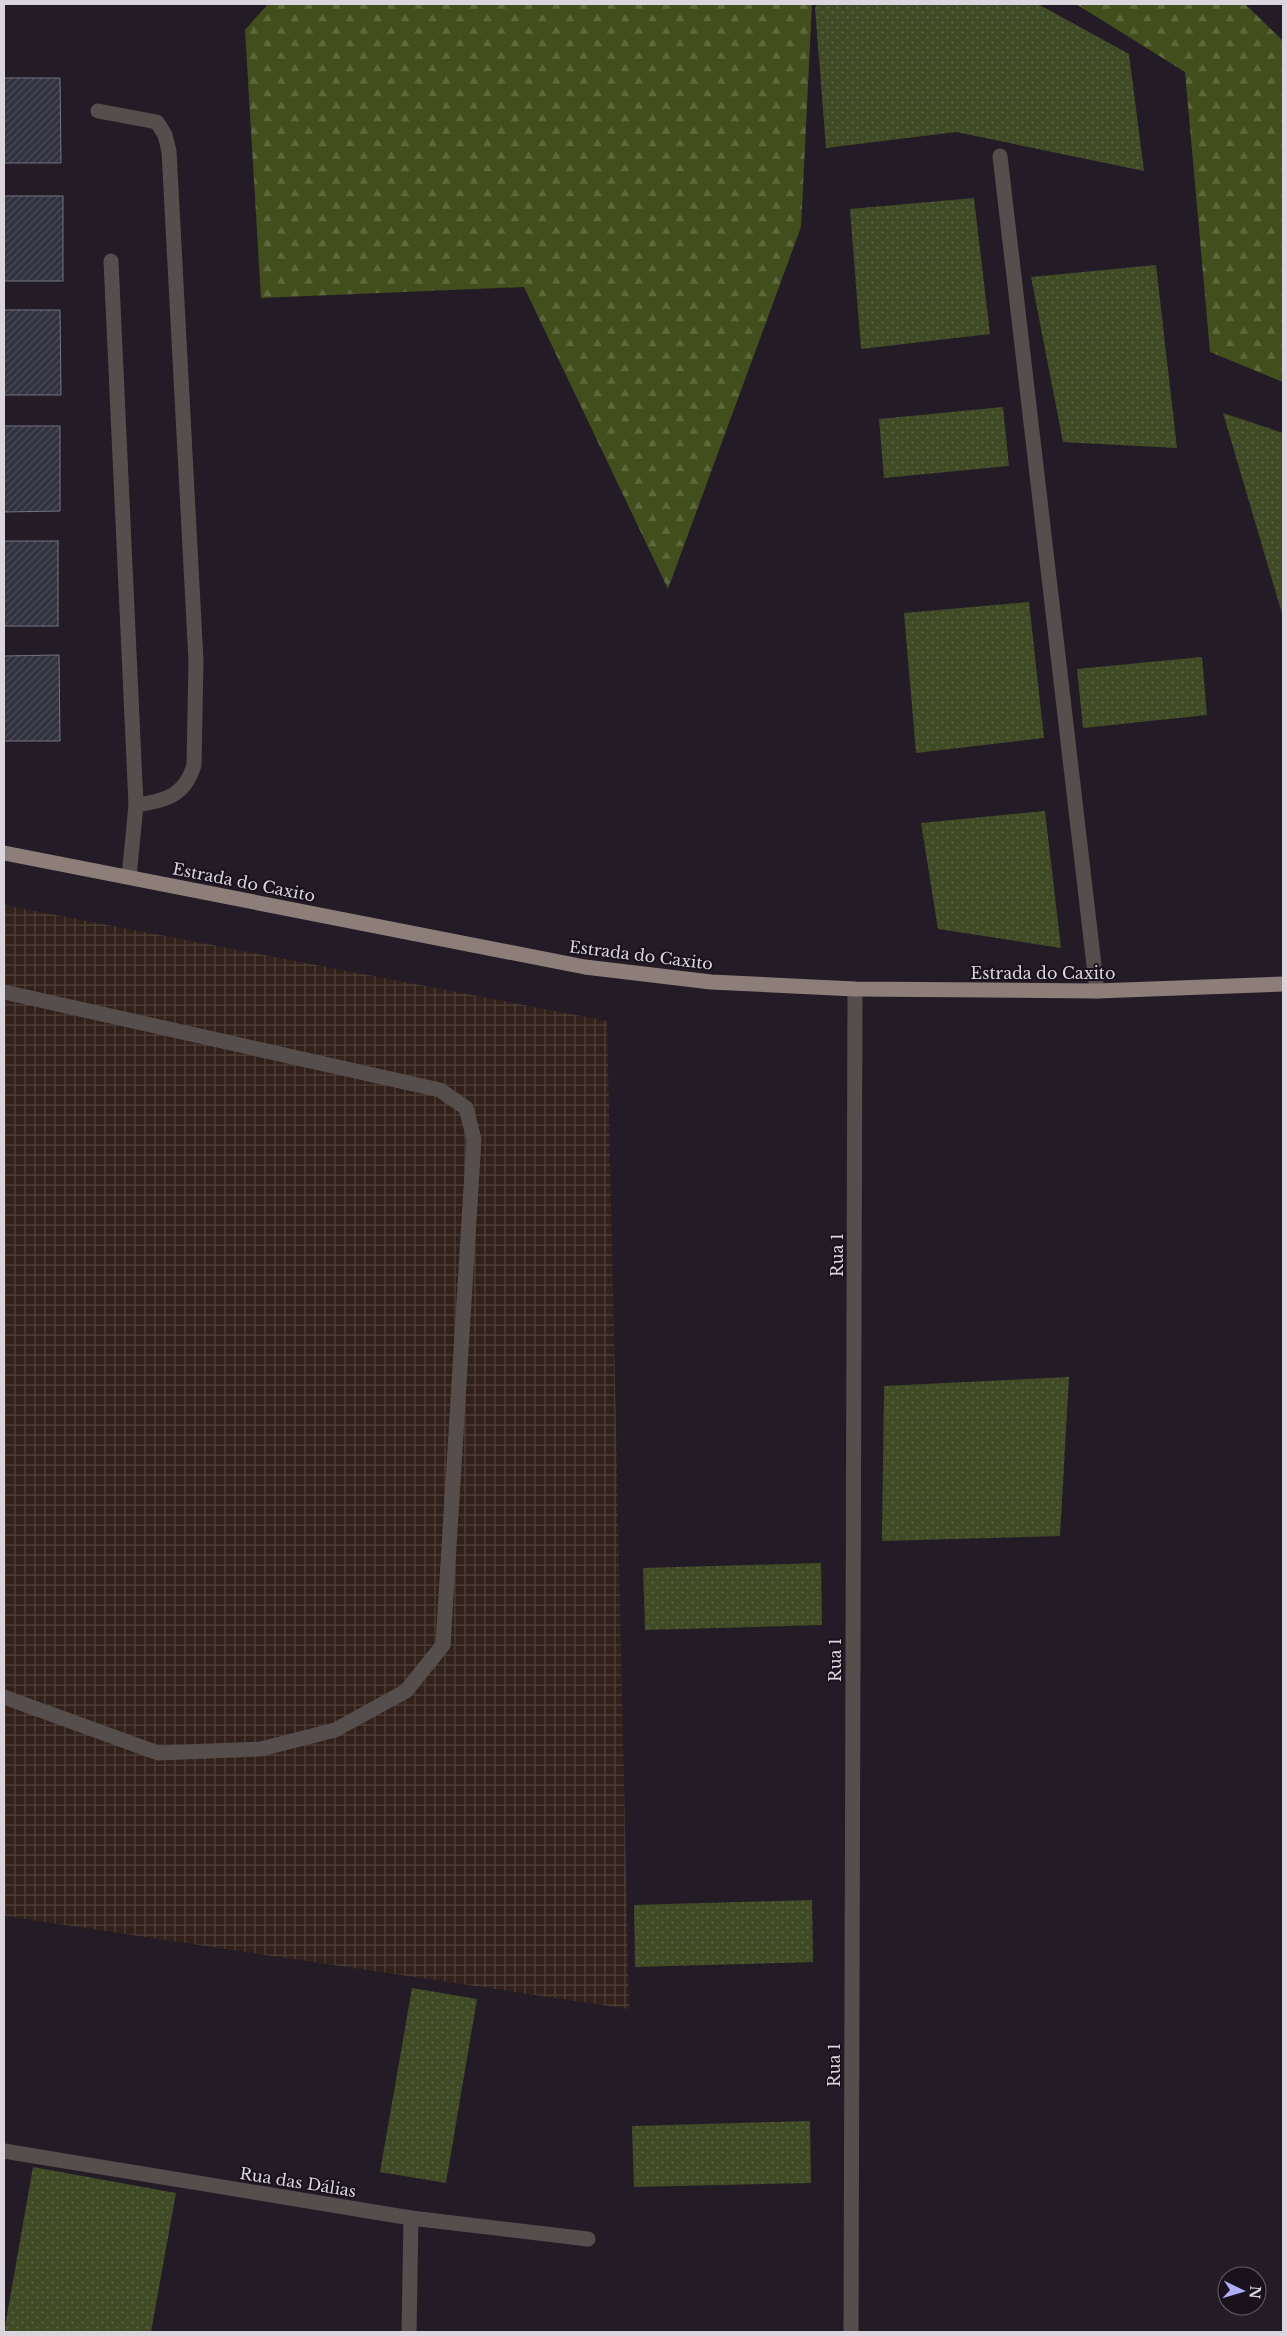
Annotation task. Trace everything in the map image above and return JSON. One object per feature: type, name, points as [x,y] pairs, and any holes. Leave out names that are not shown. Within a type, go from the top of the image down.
[{"type":"main road","name":"Estrada do Caxito","points":[[4,853],[584,967],[711,982],[855,989],[1097,991],[1283,984]]},
{"type":"street","points":[[98,111],[157,122],[165,135],[169,150],[196,662],[194,765],[190,780],[176,793],[163,801],[136,805]]},
{"type":"street","points":[[1000,156],[1097,991]]},
{"type":"street","points":[[111,261],[136,805],[129,877]]},
{"type":"street","name":"Rua 1","points":[[850,2332],[855,989]]},
{"type":"street","points":[[4,992],[440,1090],[466,1108],[474,1139],[443,1644],[406,1691],[334,1730],[270,1747],[261,1749],[158,1753],[4,1697]]},
{"type":"street","name":"Rua das Dálias","points":[[4,2152],[411,2218],[588,2240]]},
{"type":"street","points":[[409,2332],[411,2218]]},
{"type":"shaded area","points":[[4,905],[607,1021],[629,2009],[4,1916]]},
{"type":"green space","points":[[268,4],[812,4],[801,227],[668,589],[524,287],[261,298],[245,30]]},
{"type":"green space","points":[[817,4],[1038,4],[1129,54],[1144,171],[956,132],[826,148],[815,8]]},
{"type":"green space","points":[[1076,4],[1245,4],[1283,41],[1283,382],[1210,352],[1185,72]]},
{"type":"green space","points":[[974,198],[990,334],[861,349],[850,209]]},
{"type":"green space","points":[[1156,265],[1177,448],[1063,442],[1031,277]]},
{"type":"green space","points":[[1003,407],[1009,466],[884,478],[879,419]]},
{"type":"green space","points":[[1223,413],[1283,433],[1283,617]]},
{"type":"green space","points":[[1029,602],[1044,738],[916,753],[904,613]]},
{"type":"green space","points":[[1202,657],[1207,715],[1083,728],[1077,669]]},
{"type":"green space","points":[[1045,811],[1061,948],[938,929],[921,823]]},
{"type":"green space","points":[[1069,1377],[1060,1536],[882,1541],[884,1386]]},
{"type":"green space","points":[[821,1563],[822,1625],[645,1630],[643,1568]]},
{"type":"green space","points":[[812,1900],[813,1962],[635,1967],[634,1905]]},
{"type":"green space","points":[[412,1988],[477,1999],[446,2183],[380,2172]]},
{"type":"green space","points":[[810,2121],[811,2183],[634,2187],[632,2126]]},
{"type":"green space","points":[[33,2167],[176,2193],[151,2332],[4,2332]]},
{"type":"building","points":[[4,78],[60,78],[61,163],[4,163]]},
{"type":"building","points":[[4,196],[63,196],[63,281],[4,281]]},
{"type":"building","points":[[4,310],[60,310],[61,395],[4,395]]},
{"type":"building","points":[[4,426],[60,426],[60,511],[4,512]]},
{"type":"building","points":[[4,541],[58,541],[58,626],[4,626]]},
{"type":"building","points":[[59,655],[60,741],[4,741],[4,656]]}]
